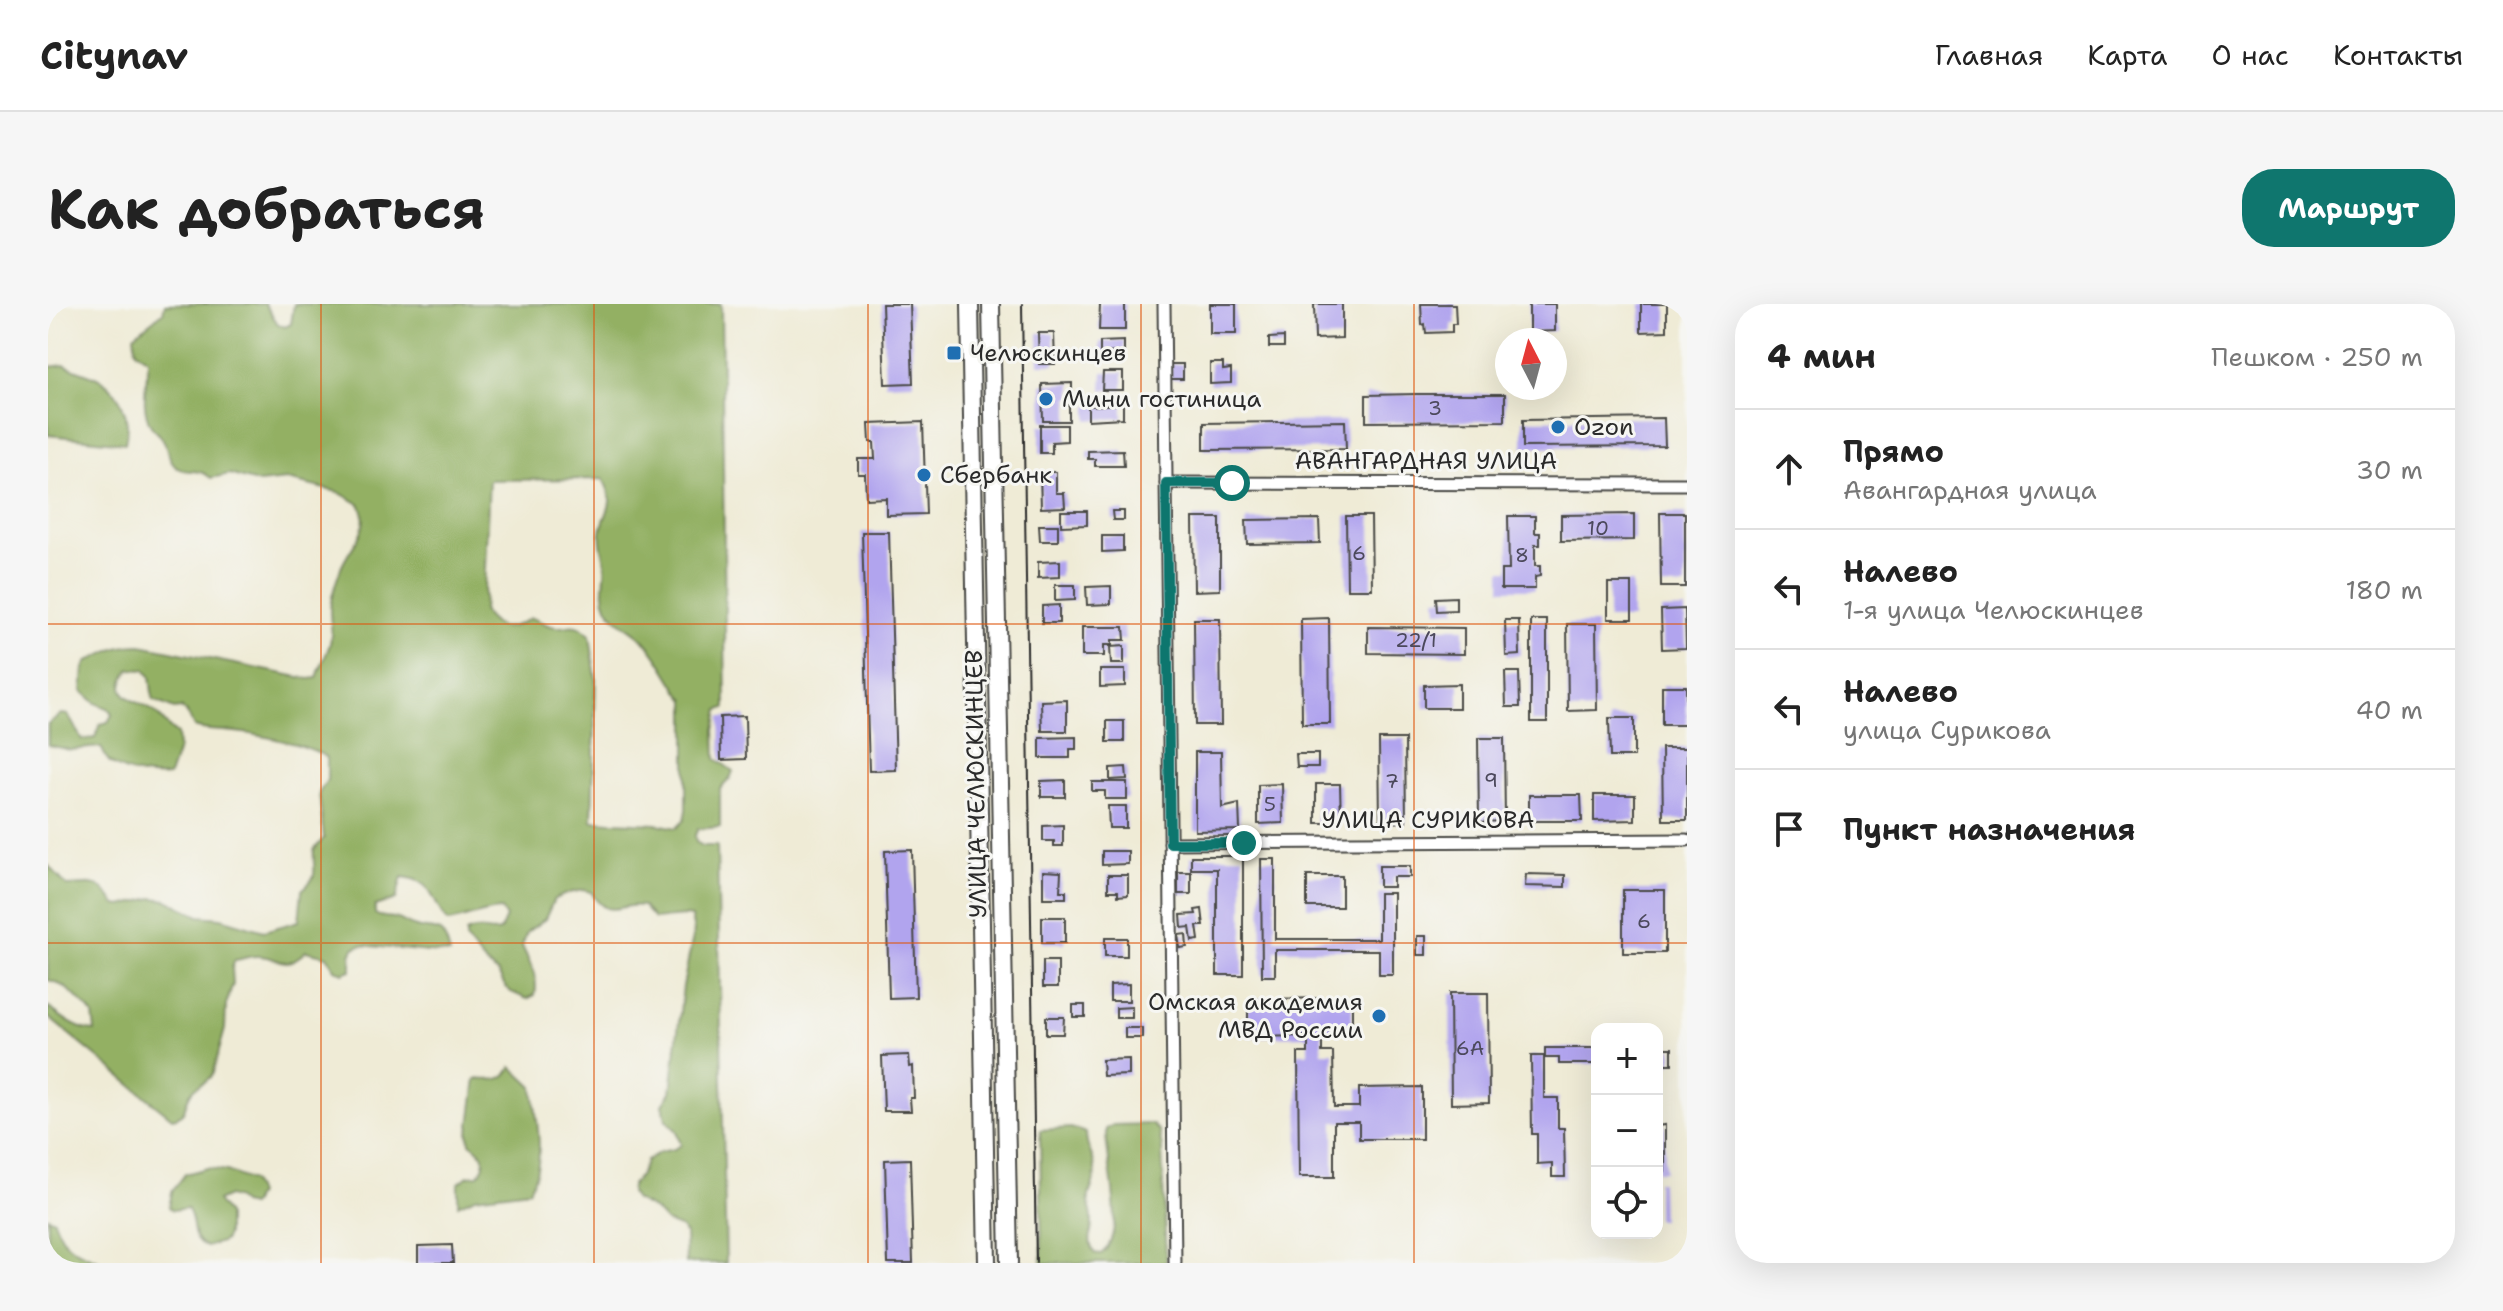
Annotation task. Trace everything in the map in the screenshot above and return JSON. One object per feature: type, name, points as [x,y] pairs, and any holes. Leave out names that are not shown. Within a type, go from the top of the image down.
[{"type":"main road","name":"УЛИЦА ЧЕЛЮСКИНЦЕВ","points":[[970,304],[987,1263]]},
{"type":"main road","name":"УЛИЦА ЧЕЛЮСКИНЦЕВ","points":[[991,304],[1009,1263]]},
{"type":"main road","points":[[972,402],[993,402]]},
{"type":"main road","points":[[978,792],[1000,791]]},
{"type":"main road","points":[[982,1025],[1004,1025]]},
{"type":"main road","points":[[984,1122],[1006,1122]]},
{"type":"street","points":[[1164,304],[1175,1263]]},
{"type":"street","name":"АВАНГАРДНАЯ УЛИЦА","points":[[1166,483],[1687,484]]},
{"type":"street","name":"УЛИЦА СУРИКОВА","points":[[1170,843],[1687,840]]},
{"type":"green space","points":[[165,304],[265,304],[278,324],[285,327],[291,324],[294,304],[721,304],[726,708],[719,710],[715,730],[716,759],[733,771],[720,789],[720,827],[698,829],[695,835],[696,842],[703,846],[717,846],[726,1263],[686,1263],[685,1233],[680,1227],[666,1222],[655,1210],[635,1200],[630,1193],[646,1161],[681,1145],[677,1131],[666,1120],[663,1104],[671,1092],[683,986],[694,931],[691,917],[654,919],[643,906],[634,905],[609,909],[597,901],[591,892],[583,890],[554,899],[545,919],[527,932],[522,946],[536,982],[535,995],[527,999],[511,992],[498,973],[466,940],[466,933],[471,931],[500,931],[506,917],[501,910],[448,922],[421,882],[402,877],[396,899],[375,906],[375,914],[440,932],[450,954],[361,945],[354,948],[351,955],[351,970],[343,973],[335,969],[327,956],[306,951],[286,962],[264,956],[235,960],[233,984],[226,1005],[225,1029],[213,1073],[192,1091],[181,1114],[172,1118],[48,1017],[48,1007],[76,1026],[95,1031],[93,1014],[67,989],[48,980],[48,865],[67,886],[96,885],[116,905],[153,898],[167,900],[199,916],[221,918],[264,931],[299,921],[302,890],[314,876],[314,850],[324,838],[319,793],[327,780],[327,758],[307,748],[278,740],[194,727],[181,708],[174,709],[153,700],[150,677],[145,670],[130,669],[122,688],[124,694],[152,710],[177,734],[178,749],[169,776],[132,773],[110,762],[101,747],[70,750],[48,745],[48,724],[61,714],[68,715],[82,740],[95,738],[100,724],[108,722],[112,715],[109,709],[95,703],[82,691],[84,668],[88,661],[124,646],[141,645],[309,679],[317,678],[331,639],[330,606],[336,583],[364,523],[361,505],[338,492],[287,480],[259,483],[230,474],[211,478],[173,464],[165,443],[147,418],[148,359],[136,351],[134,335],[163,312]],"holes":[[[603,479],[610,502],[601,536],[607,606],[614,616],[649,646],[686,700],[686,810],[684,820],[677,828],[592,821],[596,679],[590,635],[578,627],[551,626],[531,618],[511,627],[500,626],[483,612],[489,480]]]},
{"type":"green space","points":[[65,365],[91,375],[111,388],[125,414],[125,443],[48,435],[48,367]]},
{"type":"green space","points":[[512,1067],[533,1087],[539,1140],[538,1166],[534,1178],[529,1190],[475,1197],[458,1205],[458,1184],[468,1176],[478,1175],[484,1165],[481,1153],[470,1143],[469,1133],[476,1079],[501,1078]]},
{"type":"green space","points":[[1152,1124],[1159,1131],[1162,1148],[1166,1263],[1042,1263],[1040,1130],[1071,1128],[1086,1133],[1095,1170],[1089,1199],[1092,1219],[1090,1238],[1094,1253],[1101,1254],[1109,1244],[1115,1214],[1106,1129],[1113,1125]]},
{"type":"green space","points":[[207,1168],[227,1171],[251,1181],[257,1194],[251,1206],[228,1196],[217,1201],[227,1214],[227,1235],[224,1241],[207,1247],[197,1240],[187,1208],[173,1210],[169,1207],[172,1192],[185,1174]]},
{"type":"green space","points":[[48,1217],[54,1220],[67,1244],[103,1263],[48,1263]]},
{"type":"building","points":[[882,304],[910,304],[913,383],[885,384]]},
{"type":"building","points":[[1100,304],[1125,304],[1125,330],[1099,330]]},
{"type":"building","points":[[1210,304],[1236,304],[1236,334],[1210,334]]},
{"type":"building","points":[[1314,304],[1342,304],[1342,338],[1315,339]]},
{"type":"building","points":[[1421,304],[1455,304],[1456,324],[1452,324],[1452,332],[1426,333],[1425,324],[1422,325]]},
{"type":"building","points":[[1529,304],[1555,304],[1555,328],[1529,328]]},
{"type":"building","points":[[1641,304],[1667,304],[1667,331],[1641,332]]},
{"type":"building","points":[[1038,333],[1054,333],[1055,364],[1039,364]]},
{"type":"building","points":[[1284,337],[1284,347],[1269,347],[1269,338]]},
{"type":"building","points":[[1124,341],[1124,352],[1100,353],[1100,342]]},
{"type":"building","points":[[1210,363],[1223,363],[1223,370],[1231,369],[1231,383],[1210,384]]},
{"type":"building","points":[[1171,364],[1183,364],[1183,379],[1171,379]]},
{"type":"building","points":[[1103,372],[1123,372],[1123,390],[1102,390]]},
{"type":"building","points":[[1072,383],[1069,421],[1043,421],[1042,384]]},
{"type":"building","points":[[1495,394],[1495,400],[1505,400],[1505,421],[1366,422],[1366,395]]},
{"type":"building","points":[[1123,404],[1123,418],[1088,420],[1088,406]]},
{"type":"building","points":[[1664,418],[1665,446],[1523,447],[1523,420]]},
{"type":"building","points":[[1345,421],[1346,449],[1204,450],[1204,423]]},
{"type":"building","points":[[923,422],[926,514],[886,515],[886,498],[866,499],[865,474],[858,474],[858,459],[875,459],[869,424]]},
{"type":"building","points":[[1040,425],[1067,425],[1067,441],[1052,442],[1052,453],[1040,453]]},
{"type":"building","points":[[1123,450],[1124,466],[1095,466],[1095,459],[1088,459],[1088,451]]},
{"type":"building","points":[[1040,472],[1056,472],[1056,493],[1064,493],[1065,507],[1041,508]]},
{"type":"building","points":[[1061,511],[1087,511],[1087,525],[1061,526]]},
{"type":"building","points":[[1112,511],[1124,511],[1124,520],[1113,520]]},
{"type":"building","points":[[1660,513],[1685,513],[1685,587],[1661,587]]},
{"type":"building","points":[[1634,514],[1634,540],[1561,541],[1561,515]]},
{"type":"building","points":[[1346,516],[1371,516],[1372,589],[1347,589]]},
{"type":"building","points":[[1508,516],[1535,516],[1535,533],[1540,533],[1540,545],[1535,545],[1535,566],[1540,566],[1540,576],[1535,577],[1535,589],[1501,589],[1501,570],[1509,570]]},
{"type":"building","points":[[1193,518],[1220,518],[1220,590],[1194,591]]},
{"type":"building","points":[[1319,519],[1320,543],[1247,544],[1246,520]]},
{"type":"building","points":[[1039,525],[1058,525],[1058,541],[1040,541]]},
{"type":"building","points":[[862,532],[889,532],[896,770],[869,771]]},
{"type":"building","points":[[1102,536],[1123,536],[1123,551],[1102,552]]},
{"type":"building","points":[[1060,561],[1060,577],[1038,578],[1038,562]]},
{"type":"building","points":[[1608,583],[1632,583],[1632,619],[1608,619]]},
{"type":"building","points":[[1055,585],[1075,585],[1075,600],[1055,601]]},
{"type":"building","points":[[1111,586],[1111,604],[1087,605],[1086,587]]},
{"type":"building","points":[[1456,597],[1456,610],[1437,611],[1436,598]]},
{"type":"building","points":[[1059,605],[1059,623],[1042,623],[1042,606]]},
{"type":"building","points":[[1685,609],[1686,648],[1662,649],[1661,610]]},
{"type":"building","points":[[1329,618],[1330,724],[1302,724],[1301,619]]},
{"type":"building","points":[[1194,619],[1220,619],[1221,725],[1195,725]]},
{"type":"building","points":[[1505,620],[1519,620],[1520,655],[1506,656]]},
{"type":"building","points":[[1531,620],[1547,620],[1547,722],[1531,722]]},
{"type":"building","points":[[1567,624],[1596,624],[1597,710],[1568,711]]},
{"type":"building","points":[[1082,627],[1124,627],[1125,640],[1112,640],[1112,645],[1104,645],[1104,656],[1082,656]]},
{"type":"building","points":[[1368,627],[1464,628],[1464,654],[1368,653]]},
{"type":"building","points":[[1124,646],[1124,664],[1111,664],[1110,647]]},
{"type":"building","points":[[1100,670],[1125,670],[1125,686],[1100,687]]},
{"type":"building","points":[[1505,672],[1519,672],[1520,707],[1506,707]]},
{"type":"building","points":[[1459,684],[1459,708],[1424,708],[1424,685]]},
{"type":"building","points":[[1662,686],[1686,686],[1687,725],[1662,725]]},
{"type":"building","points":[[1067,700],[1067,731],[1042,731],[1041,701]]},
{"type":"building","points":[[745,716],[746,759],[721,760],[720,717]]},
{"type":"building","points":[[1609,718],[1634,718],[1634,757],[1610,757]]},
{"type":"building","points":[[1107,721],[1124,721],[1124,742],[1107,742]]},
{"type":"building","points":[[1076,737],[1076,749],[1070,749],[1070,758],[1040,758],[1040,738]]},
{"type":"building","points":[[1478,738],[1504,738],[1505,821],[1479,822]]},
{"type":"building","points":[[1379,739],[1405,739],[1406,822],[1380,823]]},
{"type":"building","points":[[1662,748],[1687,748],[1687,820],[1663,820]]},
{"type":"building","points":[[1195,752],[1221,752],[1222,808],[1239,804],[1240,830],[1195,831]]},
{"type":"building","points":[[1296,754],[1318,754],[1318,767],[1297,767]]},
{"type":"building","points":[[1126,767],[1127,779],[1110,780],[1110,768]]},
{"type":"building","points":[[1065,780],[1065,797],[1041,797],[1041,781]]},
{"type":"building","points":[[1092,782],[1127,782],[1127,799],[1105,799],[1105,791],[1092,791]]},
{"type":"building","points":[[1282,784],[1283,823],[1258,824],[1258,785]]},
{"type":"building","points":[[1316,784],[1340,784],[1341,823],[1316,823]]},
{"type":"building","points":[[1529,795],[1581,795],[1582,821],[1529,821]]},
{"type":"building","points":[[1594,795],[1635,795],[1635,820],[1594,821]]},
{"type":"building","points":[[1108,806],[1126,806],[1126,828],[1109,828]]},
{"type":"building","points":[[1063,825],[1063,846],[1054,846],[1054,841],[1043,841],[1043,826]]},
{"type":"building","points":[[912,850],[916,997],[889,998],[885,851]]},
{"type":"building","points":[[1102,851],[1128,851],[1128,864],[1102,865]]},
{"type":"building","points":[[1191,856],[1243,856],[1243,975],[1217,975],[1217,869],[1191,869]]},
{"type":"building","points":[[1261,859],[1275,859],[1275,939],[1379,939],[1379,893],[1393,893],[1393,975],[1379,975],[1379,950],[1275,950],[1275,976],[1262,976]]},
{"type":"building","points":[[1379,866],[1410,866],[1410,877],[1393,877],[1393,887],[1379,887]]},
{"type":"building","points":[[1043,871],[1061,872],[1060,891],[1066,891],[1066,898],[1043,898]]},
{"type":"building","points":[[1178,872],[1191,872],[1191,894],[1178,894]]},
{"type":"building","points":[[1526,874],[1565,875],[1565,887],[1525,886]]},
{"type":"building","points":[[1108,875],[1128,875],[1128,895],[1118,896],[1118,891],[1108,891]]},
{"type":"building","points":[[1307,876],[1342,876],[1342,907],[1307,907]]},
{"type":"building","points":[[1623,890],[1665,890],[1665,953],[1623,953]]},
{"type":"building","points":[[1202,909],[1204,926],[1197,926],[1199,940],[1192,941],[1190,927],[1182,928],[1181,915],[1196,914],[1195,910]]},
{"type":"building","points":[[1042,917],[1065,917],[1065,943],[1042,943]]},
{"type":"building","points":[[1186,934],[1187,947],[1180,948],[1178,935]]},
{"type":"building","points":[[1417,936],[1426,936],[1426,955],[1417,955]]},
{"type":"building","points":[[1105,938],[1127,938],[1127,956],[1105,956]]},
{"type":"building","points":[[1043,961],[1058,961],[1058,987],[1043,987]]},
{"type":"building","points":[[1129,984],[1129,1001],[1110,1001],[1110,985]]},
{"type":"building","points":[[1450,993],[1488,993],[1489,1103],[1451,1104]]},
{"type":"building","points":[[1352,998],[1352,1031],[1322,1031],[1322,1052],[1333,1052],[1334,1107],[1359,1107],[1359,1088],[1422,1087],[1422,1139],[1359,1139],[1359,1122],[1334,1122],[1334,1177],[1299,1177],[1298,1053],[1308,1053],[1308,1036],[1248,1037],[1248,999]]},
{"type":"building","points":[[1073,1005],[1085,1005],[1085,1017],[1073,1017]]},
{"type":"building","points":[[1132,1007],[1132,1018],[1116,1018],[1116,1008]]},
{"type":"building","points":[[1046,1017],[1064,1017],[1063,1034],[1046,1034]]},
{"type":"building","points":[[1125,1028],[1142,1028],[1142,1038],[1125,1038]]},
{"type":"building","points":[[1545,1048],[1591,1048],[1591,1064],[1559,1064],[1559,1058],[1545,1058]]},
{"type":"building","points":[[1663,1048],[1672,1048],[1672,1064],[1663,1064]]},
{"type":"building","points":[[909,1055],[910,1067],[913,1066],[914,1098],[910,1098],[911,1111],[884,1111],[882,1056]]},
{"type":"building","points":[[1531,1056],[1544,1056],[1544,1098],[1558,1098],[1558,1128],[1564,1128],[1565,1177],[1552,1177],[1552,1163],[1537,1164],[1537,1134],[1532,1134]]},
{"type":"building","points":[[1129,1059],[1129,1075],[1103,1076],[1102,1060]]},
{"type":"building","points":[[1665,1125],[1665,1171],[1663,1171]]},
{"type":"building","points":[[910,1159],[913,1263],[888,1263],[885,1160]]},
{"type":"building","points":[[452,1245],[453,1263],[418,1263],[418,1246]]},
{"type":"tram line","points":[[1022,304],[1036,1263]]},
{"type":"place","name":"Челюскинцев","points":[[954,353]]},
{"type":"place","name":"Мини гостиница","points":[[1046,399]]},
{"type":"place","name":"Ozon","points":[[1558,427]]},
{"type":"place","name":"Сбербанк","points":[[924,475]]},
{"type":"place","name":"Омская академия МВД России","points":[[1379,1016]]},
{"type":"route","points":[[1232,483],[1166,483],[1170,843],[1244,843]]}]
